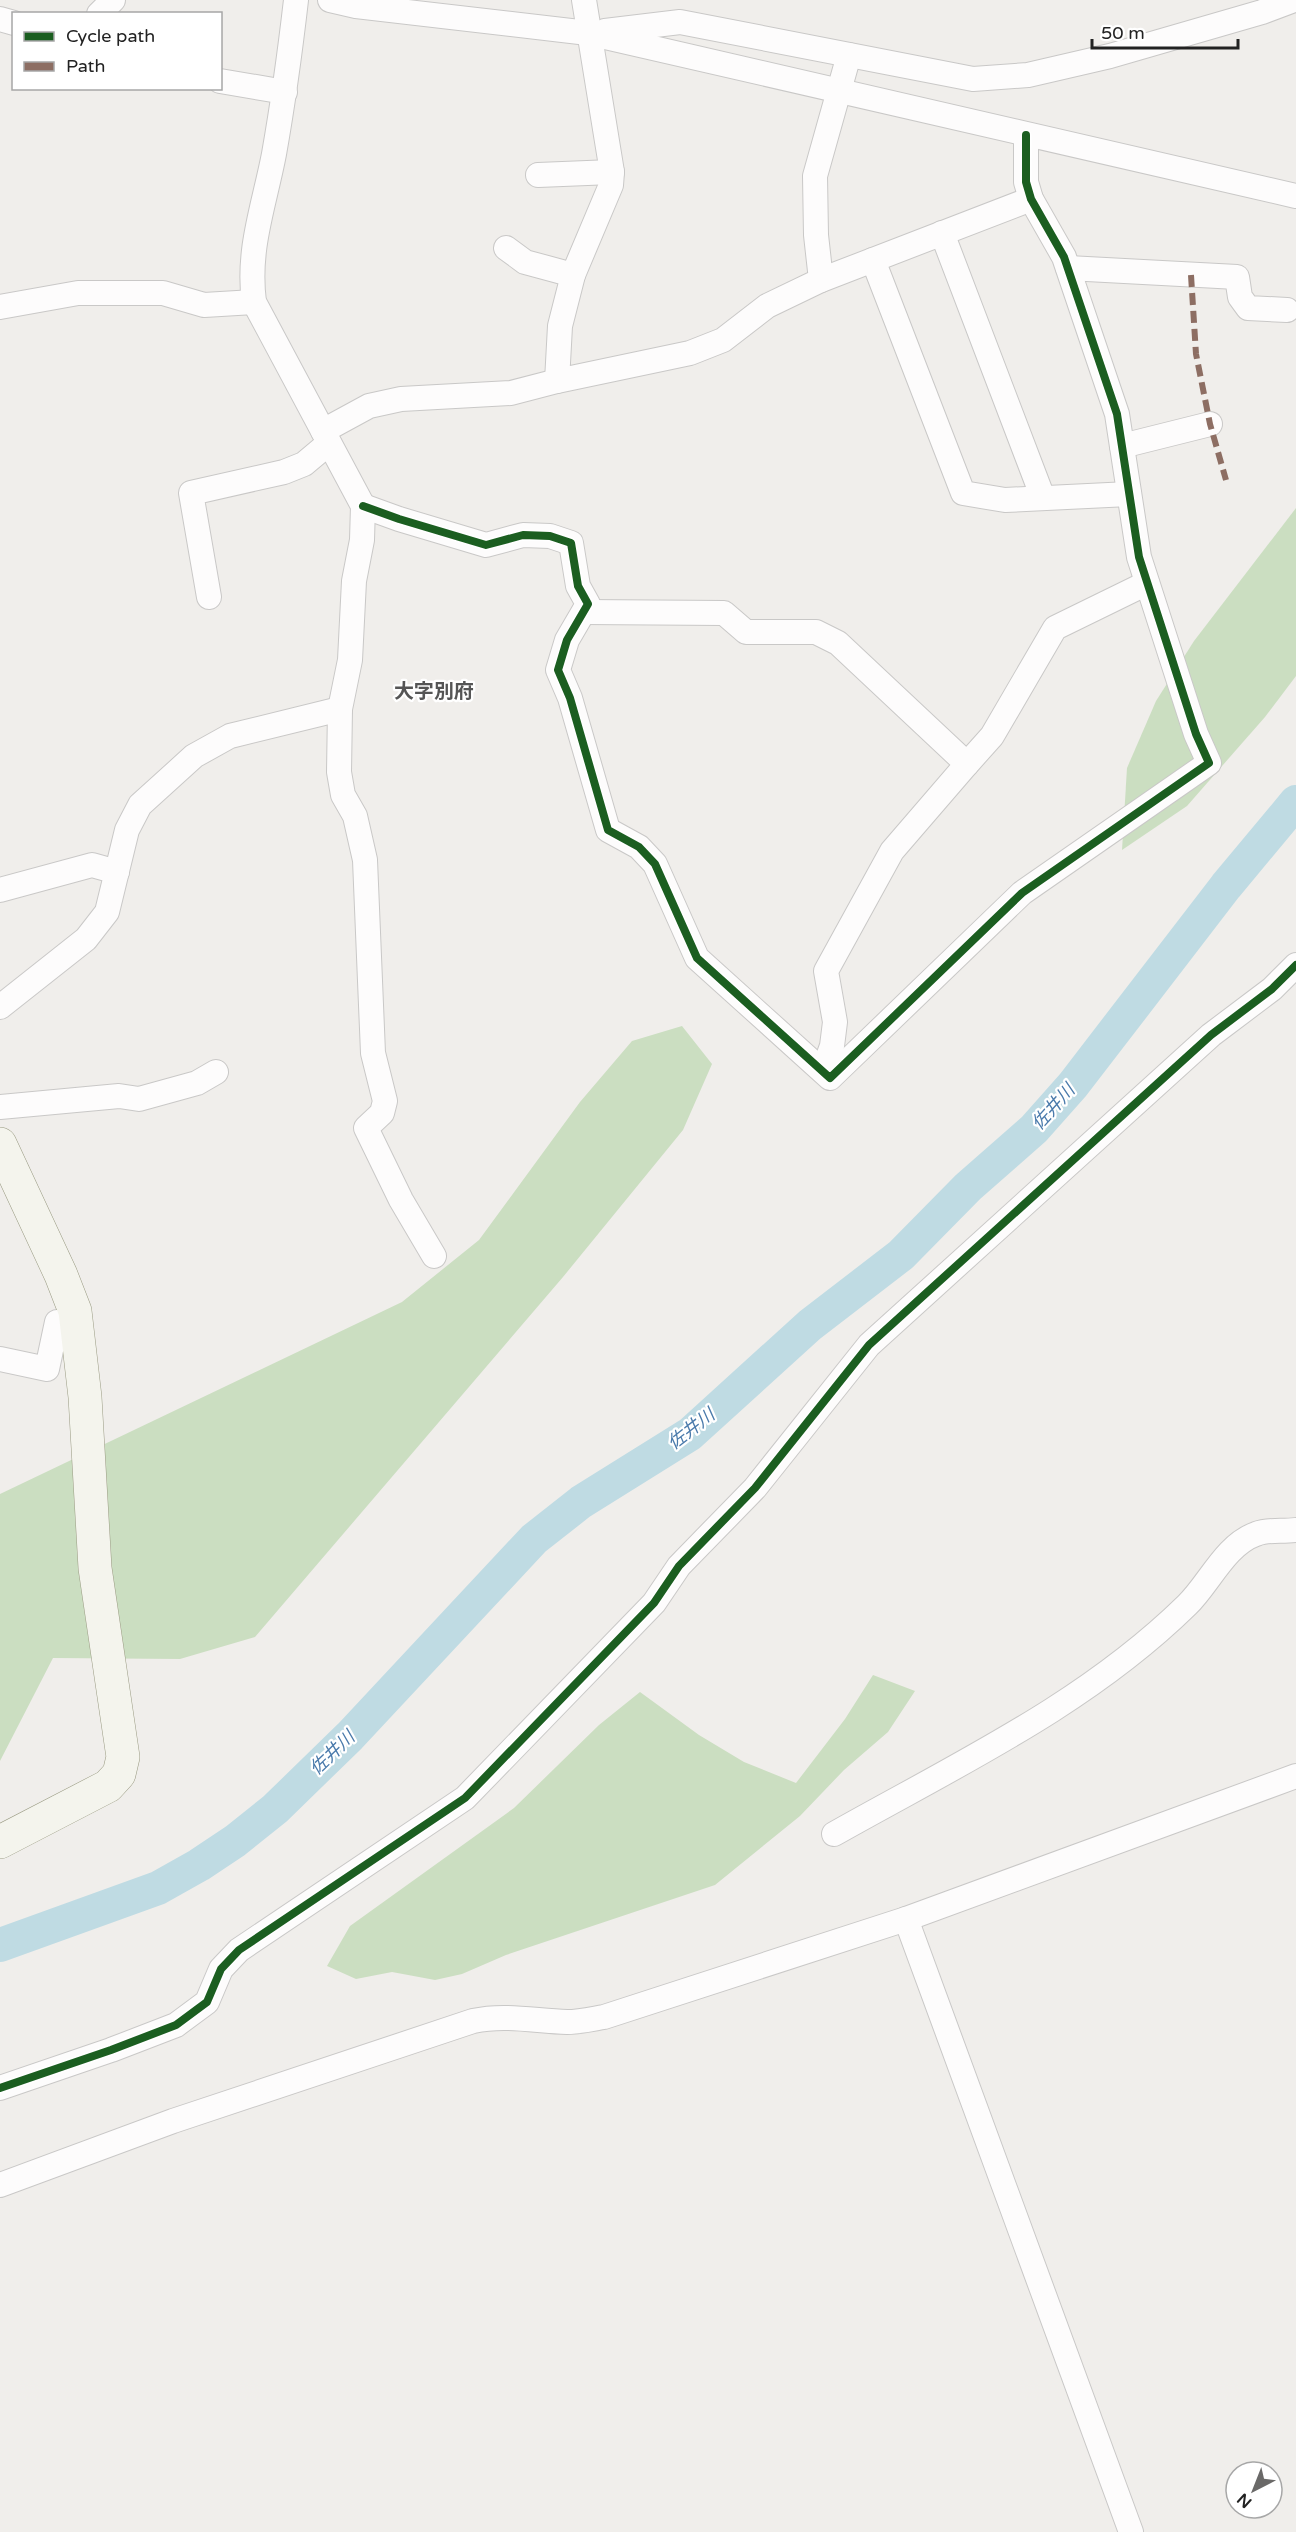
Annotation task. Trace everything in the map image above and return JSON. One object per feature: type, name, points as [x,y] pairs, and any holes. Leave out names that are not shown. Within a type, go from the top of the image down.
[{"type":"street","points":[[101,12],[113,0]]},
{"type":"street","points":[[296,0],[285,92],[252,251],[254,303],[363,506],[362,540],[354,581],[350,660],[340,709],[339,772],[343,795],[356,816],[365,860],[373,1053],[385,1101],[382,1113],[366,1128],[401,1200],[434,1256]]},
{"type":"street","points":[[330,0],[356,6],[588,33],[1296,196]]},
{"type":"street","points":[[557,381],[560,326],[573,275],[611,186],[612,172],[584,0]]},
{"type":"street","points":[[588,33],[680,22],[973,79],[1028,75],[1110,56],[1262,12],[1294,0]]},
{"type":"street","points":[[821,280],[816,235],[815,176],[849,55]]},
{"type":"street","points":[[222,81],[285,92]]},
{"type":"street","points":[[363,506],[486,545],[523,535],[550,536],[572,543],[578,586],[588,604],[567,640],[558,670],[570,698],[608,830],[639,847],[655,864],[697,958],[830,1078],[1022,893],[1209,763],[1196,734],[1139,557],[1117,414],[1064,257],[1030,200],[1026,182],[1026,135]]},
{"type":"street","points":[[538,175],[612,172]]},
{"type":"street","points":[[209,597],[191,494],[284,472],[304,464],[326,437],[369,406],[401,399],[510,393],[690,353],[723,340],[767,306],[821,280],[1030,200]]},
{"type":"street","points":[[942,233],[1043,498]]},
{"type":"street","points":[[506,248],[525,262],[573,275]]},
{"type":"street","points":[[873,260],[963,493],[1005,500],[1129,494]]},
{"type":"street","points":[[1068,268],[1237,277],[1240,297],[1248,308],[1287,310]]},
{"type":"street","points":[[0,307],[78,293],[163,293],[204,305],[254,303]]},
{"type":"street","points":[[1122,446],[1210,424]]},
{"type":"street","points":[[823,1071],[832,1046],[835,1022],[826,971],[892,851],[992,736],[1055,628],[1147,583]]},
{"type":"street","points":[[584,612],[724,614],[746,632],[816,632],[838,643],[967,764]]},
{"type":"street","points":[[0,1007],[86,939],[107,912],[127,830],[140,805],[194,756],[230,736],[340,709]]},
{"type":"street","points":[[0,890],[92,865],[117,872]]},
{"type":"street","points":[[0,2088],[176,2025],[207,2002],[221,1969],[239,1950],[465,1798],[654,1603],[679,1566],[755,1488],[869,1345],[1211,1035],[1272,989],[1296,965]]},
{"type":"street","points":[[0,1107],[119,1096],[139,1099],[197,1083],[216,1072]]},
{"type":"street","points":[[0,1144],[61,1275],[75,1311],[85,1396],[95,1568],[123,1757],[122,1767],[115,1781],[108,1786],[0,1842]]},
{"type":"street","points":[[0,1359],[47,1369],[57,1322],[78,1326]]},
{"type":"street","points":[[834,1834],[935,1780],[1032,1724],[1115,1667],[1189,1604],[1241,1542],[1255,1534],[1296,1530]]},
{"type":"street","points":[[0,2185],[173,2121],[455,2026],[485,2018],[569,2022],[604,2017],[906,1920],[1296,1776]]},
{"type":"street","points":[[906,1920],[1131,2532]]},
{"type":"green space","points":[[1296,508],[1296,676],[1265,717],[1187,806],[1122,850],[1127,768],[1156,701],[1194,641]]},
{"type":"green space","points":[[682,1026],[712,1064],[683,1130],[563,1277],[255,1637],[180,1659],[53,1658],[0,1761],[0,1494],[402,1302],[479,1240],[580,1102],[632,1041]]},
{"type":"green space","points":[[873,1675],[915,1691],[888,1732],[844,1770],[800,1816],[715,1885],[506,1955],[462,1974],[435,1980],[392,1972],[356,1979],[327,1966],[350,1926],[514,1808],[599,1725],[640,1692],[699,1735],[744,1762],[796,1783],[845,1719]]},
{"type":"waterway","name":"佐井川","points":[[0,1945],[158,1888],[235,1841],[275,1809],[350,1736],[534,1539],[581,1502],[690,1434],[810,1325],[901,1255],[968,1187],[1034,1129],[1073,1085],[1226,886],[1296,802]]},
{"type":"marked path","points":[[1191,275],[1196,354],[1210,424],[1226,480]]},
{"type":"cycle path","points":[[363,506],[486,545],[523,535],[550,536],[571,543],[578,586],[588,604],[567,640],[558,670],[570,698],[608,830],[639,847],[655,864],[697,958],[830,1078],[1022,893],[1209,763],[1196,734],[1139,557],[1117,414],[1064,257],[1031,199],[1026,182],[1026,135]]},
{"type":"cycle path","points":[[0,2088],[176,2025],[207,2002],[221,1969],[239,1950],[465,1798],[654,1603],[679,1566],[755,1488],[869,1345],[1211,1035],[1272,989],[1296,965]]},
{"type":"district","name":"大字別府","points":[[434,692]]}]
